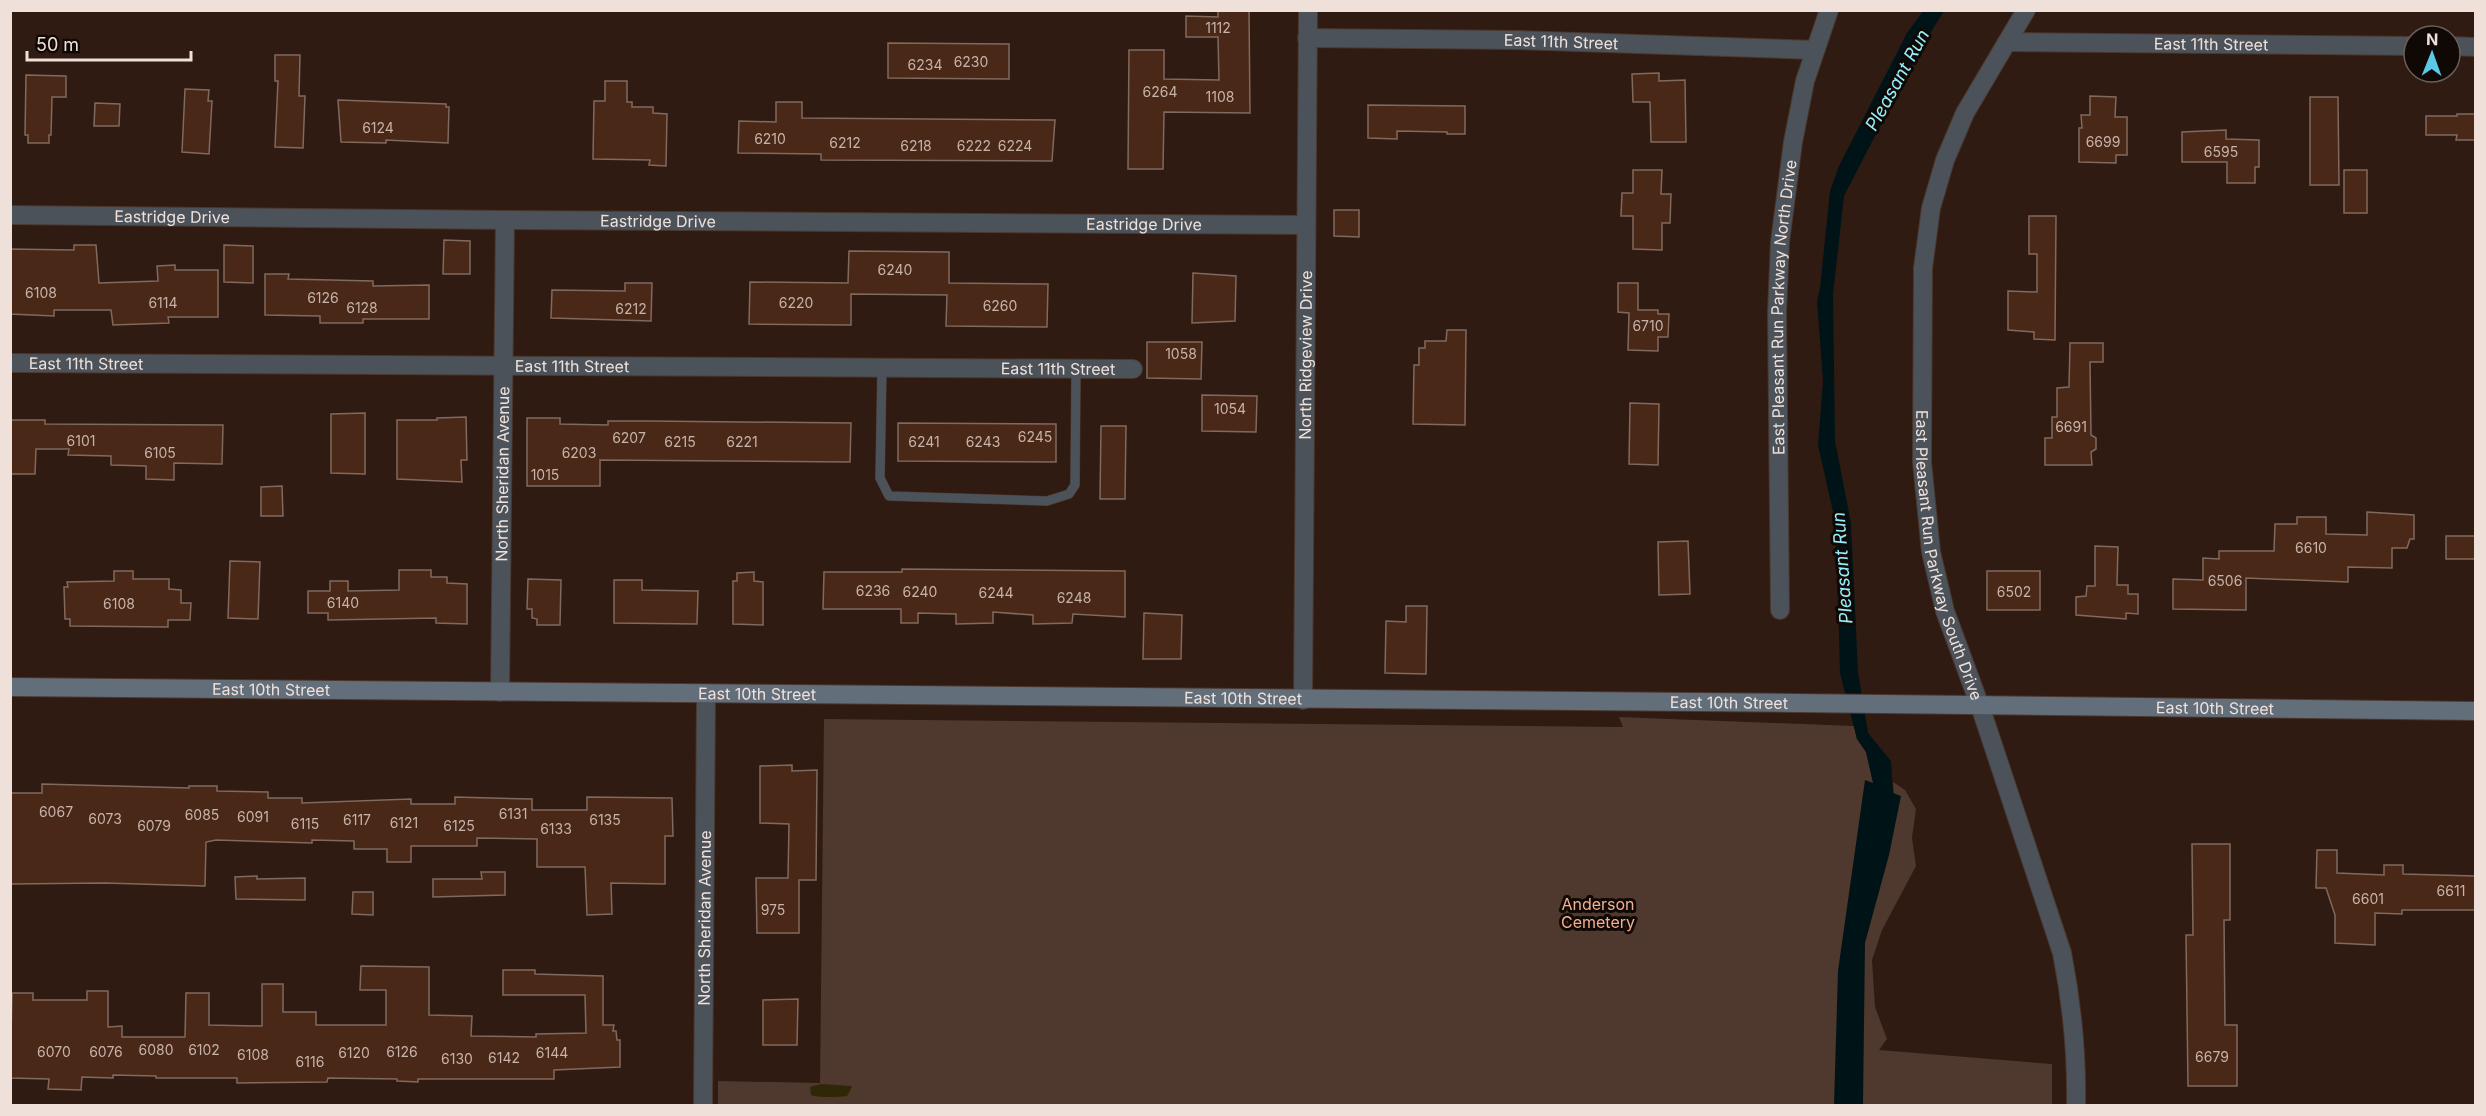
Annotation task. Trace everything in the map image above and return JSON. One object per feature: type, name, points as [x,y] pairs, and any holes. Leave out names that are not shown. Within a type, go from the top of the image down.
[{"type":"main road","name":"East 10th Street","points":[[10,687],[2475,711]]},
{"type":"street","name":"North Ridgeview Drive","points":[[1303,700],[1308,10]]},
{"type":"street","name":"East Pleasant Run Parkway North Drive","points":[[1780,610],[1777,312],[1780,242],[1793,142],[1805,81],[1829,10]]},
{"type":"street","name":"East Pleasant Run Parkway South Drive","points":[[2026,10],[1965,113],[1945,160],[1931,208],[1923,268],[1922,462],[1927,522],[1945,611],[1980,706],[2062,953],[2076,1046],[2076,1106]]},
{"type":"street","name":"East 11th Street","points":[[1307,38],[1517,40],[1814,50]]},
{"type":"street","name":"East 11th Street","points":[[2007,42],[2402,46]]},
{"type":"street","name":"Eastridge Drive","points":[[10,215],[1306,225]]},
{"type":"street","name":"North Sheridan Avenue","points":[[500,692],[505,220]]},
{"type":"street","name":"East 11th Street","points":[[10,363],[1133,369]]},
{"type":"street","name":"North Sheridan Avenue","points":[[703,1106],[706,694]]},
{"type":"lane","points":[[882,367],[880,478],[889,496],[1047,501],[1068,494],[1075,485],[1076,368]]},
{"type":"green space","name":"Anderson Cemetery","points":[[1619,717],[1854,726],[1857,739],[1866,752],[1875,790],[1851,1009],[1894,797],[1893,782],[1905,790],[1916,809],[1912,838],[1916,866],[1882,930],[1872,960],[1875,1007],[1887,1039],[1879,1050],[2052,1064],[2052,1106],[718,1106],[718,1081],[820,1083],[824,719],[1623,727]]},
{"type":"sand","points":[[821,1084],[852,1087],[847,1096],[811,1095],[810,1087]]},
{"type":"water","name":"Pleasant Run","points":[[1923,11],[1944,11],[1918,53],[1844,196],[1833,295],[1835,441],[1851,523],[1858,672],[1868,733],[1891,761],[1893,793],[1901,796],[1889,855],[1865,943],[1863,1105],[1834,1105],[1838,971],[1865,780],[1873,783],[1866,752],[1857,739],[1840,673],[1836,525],[1818,445],[1823,381],[1817,301],[1830,191],[1839,166],[1907,33]]},
{"type":"building","points":[[1218,10],[1249,10],[1250,113],[1164,112],[1163,169],[1128,169],[1129,50],[1164,50],[1164,79],[1219,80],[1218,37],[1186,37],[1186,16],[1218,17]]},
{"type":"building","points":[[888,43],[1009,44],[1009,79],[888,78]]},
{"type":"building","points":[[275,55],[300,55],[299,96],[305,96],[303,148],[275,147],[278,81],[275,81]]},
{"type":"building","points":[[1659,73],[1659,81],[1685,80],[1686,142],[1651,142],[1650,102],[1633,102],[1632,74]]},
{"type":"building","points":[[26,75],[66,76],[66,97],[52,97],[49,143],[28,143],[28,135],[25,135]]},
{"type":"building","points":[[605,81],[627,81],[627,102],[632,102],[632,107],[653,107],[653,113],[667,114],[666,166],[649,165],[650,160],[593,159],[594,101],[605,101]]},
{"type":"building","points":[[185,89],[209,90],[208,101],[212,101],[209,154],[182,152]]},
{"type":"building","points":[[2090,96],[2116,97],[2115,117],[2127,117],[2127,155],[2116,155],[2116,163],[2079,162],[2081,115],[2090,115]]},
{"type":"building","points":[[2310,97],[2338,97],[2339,185],[2310,185]]},
{"type":"building","points":[[338,100],[446,104],[446,107],[449,107],[448,143],[386,140],[386,143],[341,142]]},
{"type":"building","points":[[776,102],[802,102],[802,118],[1055,120],[1052,161],[821,160],[821,154],[738,153],[739,121],[776,122]]},
{"type":"building","points":[[95,103],[120,104],[119,126],[94,126]]},
{"type":"building","points":[[1368,105],[1465,106],[1465,134],[1397,131],[1397,139],[1368,138]]},
{"type":"building","points":[[2457,114],[2475,114],[2475,140],[2456,140],[2457,135],[2426,135],[2426,116],[2457,116]]},
{"type":"building","points":[[2226,130],[2226,139],[2259,140],[2259,167],[2255,167],[2255,183],[2227,183],[2227,162],[2182,162],[2182,132]]},
{"type":"building","points":[[1633,170],[1662,170],[1661,194],[1671,194],[1670,223],[1662,223],[1662,250],[1633,249],[1633,216],[1621,216],[1622,193],[1633,193]]},
{"type":"building","points":[[2344,170],[2367,170],[2367,213],[2344,213]]},
{"type":"building","points":[[1334,210],[1359,210],[1359,237],[1334,236]]},
{"type":"building","points":[[2029,216],[2056,216],[2055,340],[2034,339],[2034,332],[2008,330],[2008,291],[2037,292],[2037,254],[2029,254]]},
{"type":"building","points":[[444,240],[470,241],[470,274],[443,274]]},
{"type":"building","points":[[74,245],[96,245],[99,283],[158,281],[157,266],[175,265],[175,270],[218,270],[218,317],[168,317],[169,323],[113,325],[111,310],[54,310],[54,316],[10,314],[10,249],[74,250]]},
{"type":"building","points":[[224,245],[253,246],[253,283],[224,282]]},
{"type":"building","points":[[849,251],[949,252],[949,283],[1048,284],[1047,327],[946,326],[947,295],[851,294],[851,325],[749,324],[750,282],[848,283]]},
{"type":"building","points":[[1193,273],[1236,276],[1235,321],[1192,323]]},
{"type":"building","points":[[265,274],[289,274],[288,279],[373,281],[373,286],[429,285],[429,319],[363,319],[363,323],[320,323],[320,316],[265,315]]},
{"type":"building","points":[[625,283],[652,283],[651,321],[551,318],[552,290],[625,291]]},
{"type":"building","points":[[1618,283],[1638,283],[1638,310],[1658,310],[1658,314],[1669,314],[1668,337],[1658,337],[1658,351],[1628,350],[1629,313],[1618,312]]},
{"type":"building","points":[[1447,330],[1466,330],[1465,425],[1413,424],[1414,365],[1419,365],[1419,348],[1425,348],[1425,341],[1446,341]]},
{"type":"building","points":[[1147,342],[1202,342],[1201,379],[1147,378]]},
{"type":"building","points":[[2070,343],[2103,343],[2103,362],[2090,362],[2091,435],[2096,438],[2096,449],[2091,452],[2092,465],[2045,465],[2045,438],[2052,438],[2052,417],[2057,417],[2057,388],[2069,387]]},
{"type":"building","points":[[1202,395],[1257,396],[1256,432],[1202,431]]},
{"type":"building","points":[[1630,403],[1659,404],[1658,465],[1629,464]]},
{"type":"building","points":[[365,413],[365,474],[331,473],[331,414]]},
{"type":"building","points":[[466,417],[467,460],[461,460],[462,482],[397,479],[397,420]]},
{"type":"building","points":[[527,418],[560,418],[560,424],[608,425],[608,421],[851,423],[850,462],[600,460],[600,486],[527,486]]},
{"type":"building","points":[[10,420],[45,420],[45,424],[223,425],[222,464],[174,463],[174,480],[146,479],[146,466],[111,465],[111,456],[68,455],[69,449],[36,449],[35,474],[11,474]]},
{"type":"building","points":[[898,423],[1056,424],[1056,462],[898,461]]},
{"type":"building","points":[[1101,426],[1126,426],[1125,499],[1100,499]]},
{"type":"building","points":[[282,486],[283,516],[261,516],[261,487]]},
{"type":"building","points":[[2367,512],[2414,515],[2414,539],[2410,539],[2407,548],[2392,548],[2392,568],[2348,567],[2348,582],[2246,578],[2246,610],[2173,609],[2173,579],[2203,580],[2203,558],[2219,559],[2219,551],[2274,551],[2275,524],[2297,524],[2297,517],[2326,517],[2326,534],[2367,535]]},
{"type":"building","points":[[2446,536],[2475,536],[2475,559],[2446,559]]},
{"type":"building","points":[[1688,541],[1690,594],[1659,595],[1658,542]]},
{"type":"building","points":[[2095,546],[2118,547],[2117,585],[2128,585],[2128,594],[2138,594],[2138,614],[2126,613],[2126,619],[2076,615],[2076,597],[2086,596],[2087,586],[2095,586]]},
{"type":"building","points":[[230,561],[260,562],[258,619],[228,618]]},
{"type":"building","points":[[902,569],[1125,571],[1125,617],[1073,614],[1072,623],[1033,624],[1033,615],[993,612],[993,623],[956,624],[956,614],[918,613],[918,623],[901,623],[901,609],[823,609],[824,572],[902,572]]},
{"type":"building","points":[[399,570],[431,570],[431,577],[447,577],[447,583],[467,584],[467,624],[436,623],[436,618],[328,620],[328,613],[308,613],[308,591],[330,591],[330,581],[348,581],[348,591],[399,590]]},
{"type":"building","points":[[114,571],[133,571],[133,579],[169,579],[169,589],[181,590],[181,603],[191,603],[190,620],[168,620],[168,627],[70,626],[70,619],[65,619],[64,587],[68,587],[67,582],[114,581]]},
{"type":"building","points":[[1987,571],[2040,571],[2040,610],[1987,610]]},
{"type":"building","points":[[754,572],[754,581],[763,582],[763,625],[733,624],[733,581],[737,581],[737,573]]},
{"type":"building","points":[[528,579],[561,580],[560,625],[537,625],[537,619],[532,618],[532,609],[527,609]]},
{"type":"building","points":[[614,580],[642,580],[642,590],[698,591],[697,624],[614,623]]},
{"type":"building","points":[[1406,606],[1427,606],[1426,674],[1385,673],[1386,621],[1406,622]]},
{"type":"building","points":[[1144,613],[1182,615],[1181,659],[1143,659]]},
{"type":"building","points":[[792,765],[792,771],[817,770],[816,880],[799,880],[799,933],[757,933],[756,878],[788,878],[789,824],[760,823],[760,766]]},
{"type":"building","points":[[42,784],[189,788],[189,786],[217,786],[217,791],[268,792],[268,798],[302,798],[302,803],[411,799],[411,804],[455,804],[455,797],[532,799],[532,810],[587,810],[587,797],[672,798],[673,836],[665,836],[665,884],[611,883],[612,914],[587,915],[585,867],[537,867],[537,839],[477,838],[477,846],[411,846],[411,862],[387,862],[387,849],[354,849],[354,841],[312,840],[312,843],[216,840],[206,842],[205,886],[105,883],[10,884],[10,793],[42,793]]},
{"type":"building","points":[[2192,844],[2230,844],[2230,920],[2224,920],[2225,1025],[2237,1025],[2237,1086],[2188,1086],[2186,935],[2193,935]]},
{"type":"building","points":[[2317,850],[2337,850],[2337,873],[2384,875],[2384,865],[2403,865],[2403,874],[2475,876],[2475,910],[2402,910],[2402,914],[2375,913],[2375,945],[2335,943],[2335,915],[2326,888],[2316,888]]},
{"type":"building","points":[[481,872],[505,872],[505,895],[433,897],[433,879],[482,879]]},
{"type":"building","points":[[257,876],[257,879],[305,878],[305,900],[236,899],[235,877]]},
{"type":"building","points":[[353,892],[373,892],[373,915],[352,914]]},
{"type":"building","points":[[361,966],[429,967],[429,1015],[472,1016],[471,1036],[536,1037],[536,1034],[586,1033],[585,995],[503,995],[503,970],[535,970],[535,974],[603,976],[603,1025],[614,1025],[613,1031],[616,1031],[617,1040],[620,1040],[620,1067],[554,1070],[554,1079],[418,1079],[418,1082],[397,1081],[397,1079],[328,1078],[327,1082],[237,1083],[237,1078],[156,1078],[156,1076],[113,1075],[113,1078],[82,1077],[81,1090],[48,1089],[49,1079],[10,1078],[12,993],[33,993],[33,1000],[87,1000],[87,991],[108,991],[108,1027],[122,1026],[122,1037],[185,1037],[186,993],[209,993],[209,1025],[262,1026],[262,984],[283,984],[283,1012],[316,1012],[316,1025],[386,1025],[386,990],[360,990]]},
{"type":"building","points":[[798,999],[797,1045],[763,1045],[763,1000]]}]
